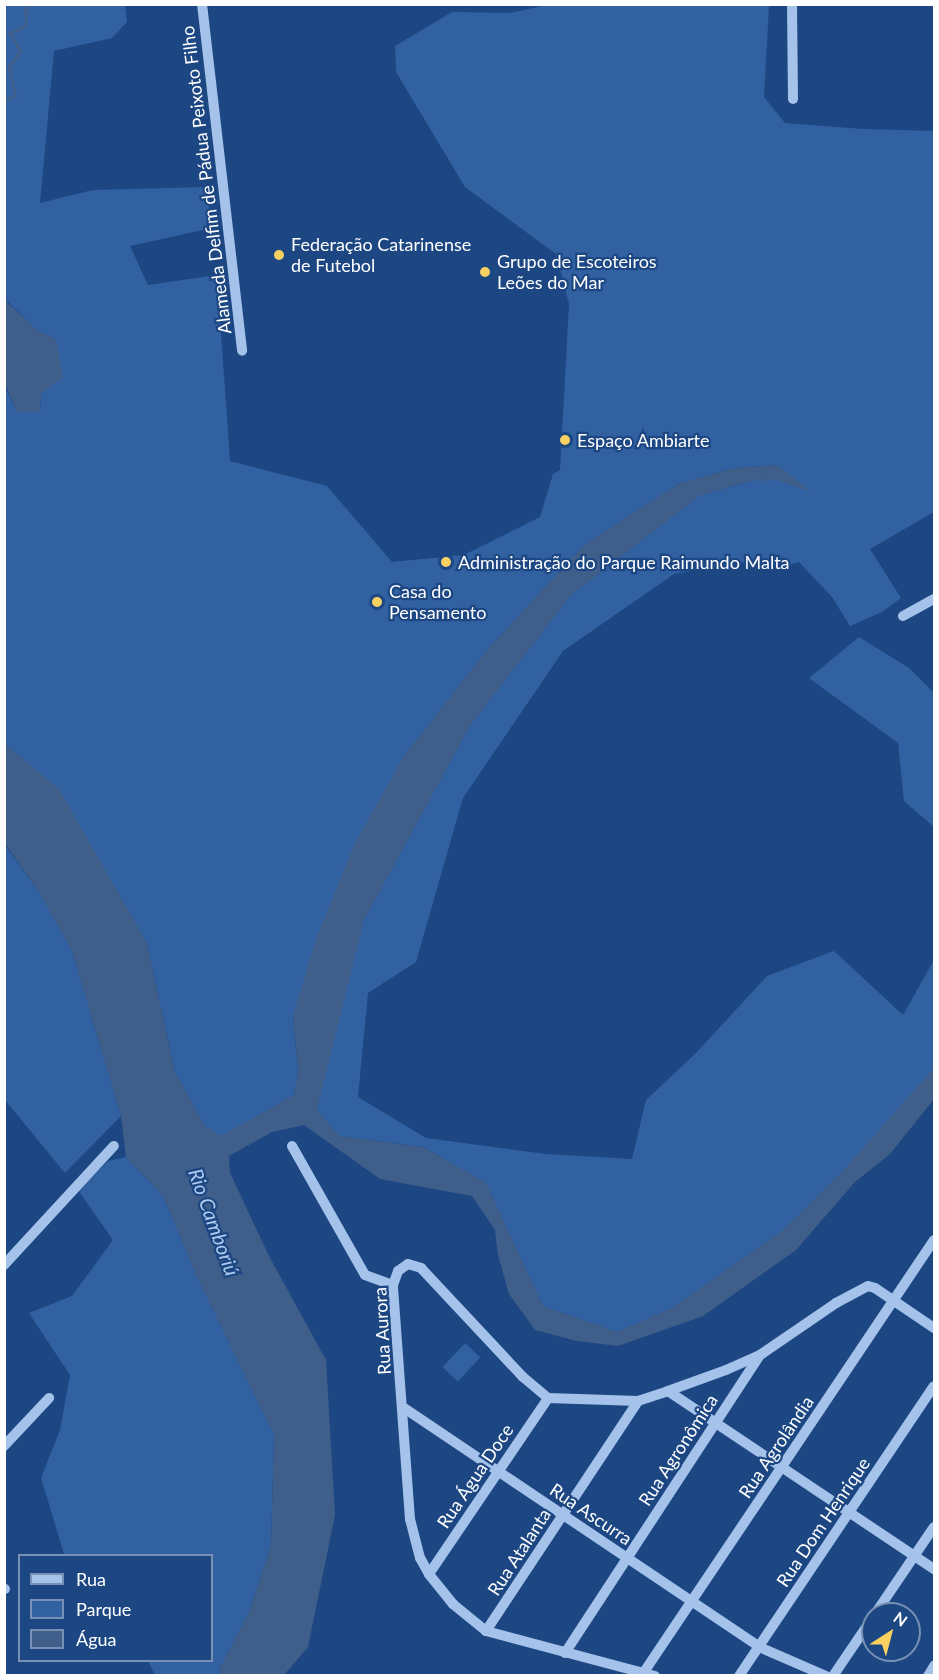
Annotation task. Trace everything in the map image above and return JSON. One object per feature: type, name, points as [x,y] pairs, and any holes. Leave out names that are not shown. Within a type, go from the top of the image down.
[{"type":"street","name":"Alameda Delfim de Pádua Peixoto Filho","points":[[202,4],[242,351]]},
{"type":"street","points":[[792,4],[793,99]]},
{"type":"street","points":[[903,616],[934,599]]},
{"type":"street","points":[[4,1264],[114,1146]]},
{"type":"street","points":[[292,1146],[365,1275],[393,1285]]},
{"type":"street","name":"Rua Agrolândia","points":[[649,1674],[692,1601],[934,1240]]},
{"type":"street","name":"Rua Aurora","points":[[548,1398],[524,1377],[421,1268],[414,1264],[402,1266],[393,1285],[404,1408],[410,1519],[420,1558],[429,1574],[453,1604],[486,1631],[649,1674]]},
{"type":"street","points":[[548,1398],[638,1401],[668,1391],[760,1355],[860,1288],[875,1288],[934,1328]]},
{"type":"street","name":"Rua Agronômica","points":[[565,1653],[760,1355]]},
{"type":"street","name":"Rua Dom Henrique","points":[[739,1676],[934,1386]]},
{"type":"street","points":[[668,1391],[934,1569]]},
{"type":"street","points":[[4,1446],[49,1398]]},
{"type":"street","name":"Rua Água Doce","points":[[429,1574],[548,1398]]},
{"type":"street","name":"Rua Atalanta","points":[[486,1631],[638,1401]]},
{"type":"street","name":"Rua Ascurra","points":[[404,1408],[759,1647],[826,1676]]},
{"type":"street","points":[[884,1602],[934,1527]]},
{"type":"street","points":[[833,1676],[861,1635]]},
{"type":"street","points":[[928,1676],[934,1666]]},
{"type":"green space","points":[[551,4],[766,4],[769,6],[764,97],[785,123],[863,129],[934,131],[934,512],[870,549],[901,598],[882,612],[850,626],[832,597],[799,562],[784,566],[776,557],[674,574],[563,651],[463,798],[416,962],[368,993],[358,1097],[426,1138],[546,1154],[632,1159],[646,1100],[696,1053],[767,976],[834,951],[903,1015],[934,960],[934,1068],[916,1092],[841,1173],[782,1231],[672,1308],[617,1332],[543,1306],[486,1183],[423,1147],[339,1136],[317,1109],[364,920],[471,724],[571,595],[699,496],[767,476],[811,492],[777,465],[735,468],[680,483],[584,545],[488,649],[404,756],[293,1016],[298,1072],[294,1095],[220,1137],[205,1126],[175,1072],[147,943],[59,790],[5,744],[4,384],[17,412],[40,412],[41,394],[56,339],[38,331],[5,299],[5,5],[125,5],[127,22],[112,38],[54,51],[40,203],[93,190],[206,187],[212,228],[130,246],[148,285],[217,275],[230,461],[327,486],[392,562],[464,555],[540,517],[553,474],[560,470],[569,304],[556,254],[465,187],[396,72],[395,46],[452,12],[510,13]]},
{"type":"green space","points":[[859,637],[909,668],[934,693],[934,827],[904,801],[898,743],[809,678]]},
{"type":"green space","points":[[4,844],[39,892],[72,951],[121,1116],[65,1173],[5,1100]]},
{"type":"green space","points":[[126,1157],[163,1196],[198,1279],[274,1435],[271,1545],[249,1612],[221,1666],[219,1675],[155,1675],[148,1662],[213,1662],[213,1554],[64,1554],[41,1478],[60,1430],[70,1375],[29,1313],[72,1296],[113,1240],[78,1190],[108,1161]]},
{"type":"green space","points":[[465,1343],[480,1357],[458,1381],[442,1367]]},
{"type":"water","points":[[4,299],[38,331],[56,339],[63,377],[41,394],[40,412],[17,412],[5,384]]},
{"type":"water","name":"Rio Camboriú","points":[[777,465],[813,493],[767,476],[699,496],[571,595],[471,724],[364,920],[317,1109],[339,1136],[423,1147],[486,1183],[543,1306],[617,1332],[672,1308],[782,1231],[841,1173],[934,1068],[934,1099],[890,1154],[855,1182],[796,1250],[703,1316],[618,1346],[577,1341],[535,1330],[509,1294],[498,1255],[495,1230],[472,1196],[380,1179],[304,1125],[272,1132],[229,1156],[230,1173],[269,1256],[326,1360],[335,1515],[308,1647],[284,1675],[219,1675],[221,1666],[249,1612],[271,1545],[274,1435],[198,1279],[163,1196],[126,1157],[121,1116],[72,951],[39,892],[5,844],[5,744],[59,789],[147,943],[175,1072],[205,1126],[221,1136],[294,1095],[298,1072],[293,1016],[316,939],[355,843],[404,756],[488,649],[584,545],[680,483],[735,468]]},
{"type":"waterway","points":[[4,100],[15,95],[9,66],[20,51],[10,33],[22,28],[26,23],[25,10],[31,4]]},
{"type":"waterway","points":[[757,479],[774,478]]},
{"type":"place","name":"Federação Catarinense de Futebol","points":[[279,255]]},
{"type":"place","name":"Grupo de Escoteiros Leões do Mar","points":[[485,272]]},
{"type":"place","name":"Espaço Ambiarte","points":[[565,440]]},
{"type":"place","name":"Administração do Parque Raimundo Malta","points":[[446,562]]},
{"type":"place","name":"Casa do Pensamento","points":[[377,602]]}]
